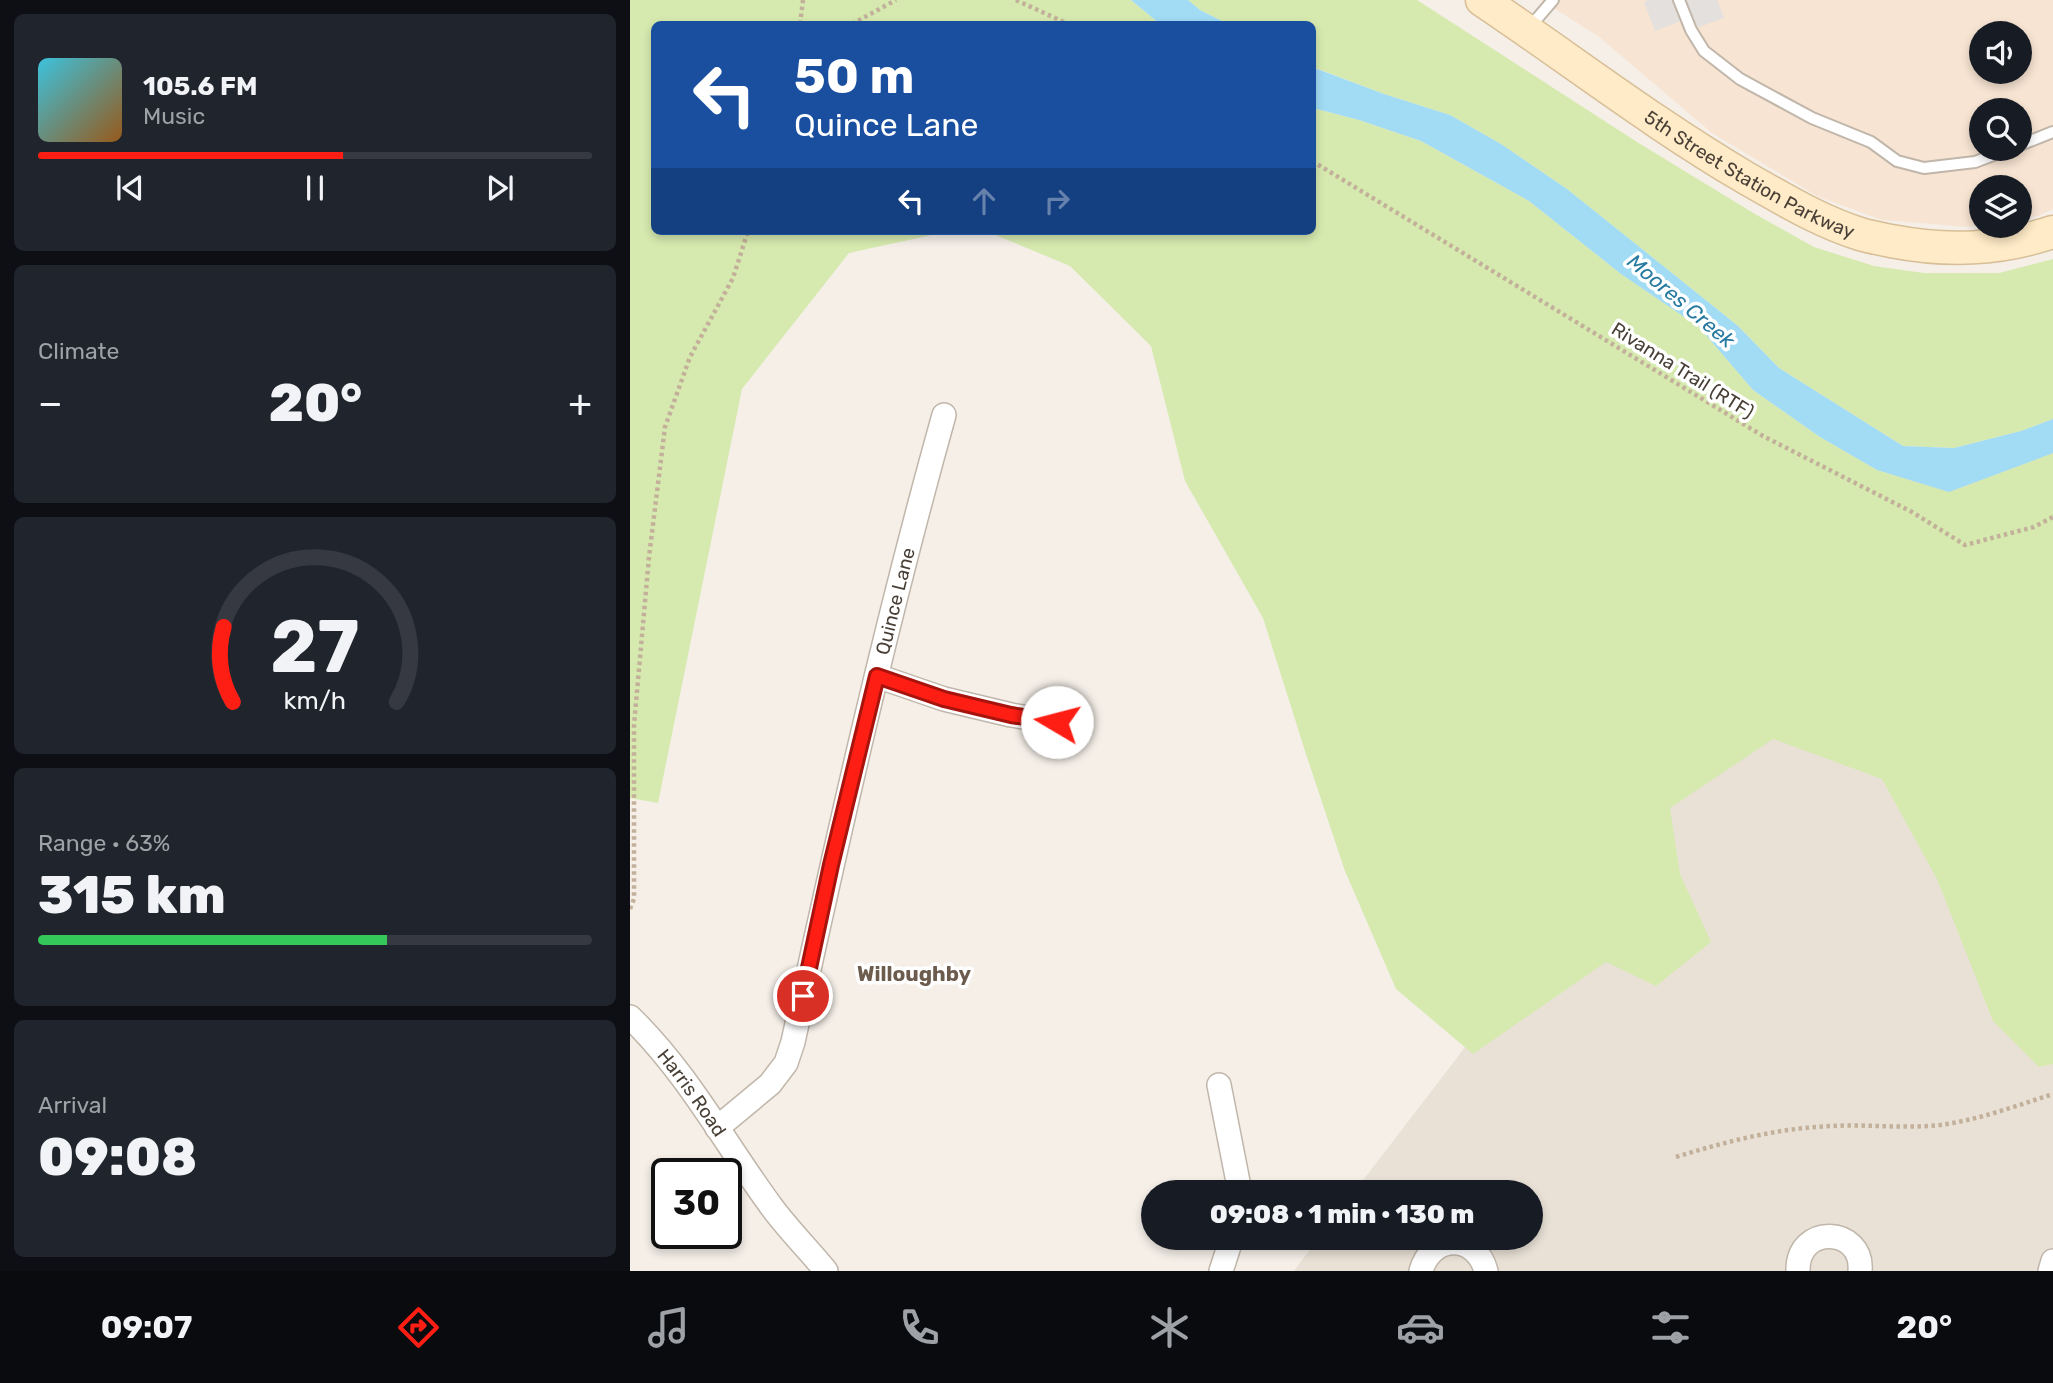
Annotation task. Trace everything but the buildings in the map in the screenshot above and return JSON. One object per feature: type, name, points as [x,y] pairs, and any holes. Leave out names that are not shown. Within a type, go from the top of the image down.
[{"type":"street","name":"5th Street Station Parkway","points":[[1482,0],[1674,134],[1799,209],[1861,235],[1912,245],[1966,249],[2030,240],[2053,232]]},
{"type":"street","name":"Quince Lane","points":[[717,1128],[770,1084],[786,1063],[793,1042],[828,880],[877,676],[944,415]]},
{"type":"street","points":[[877,676],[957,702],[1011,715],[1079,726]]},
{"type":"street","name":"Harris Road","points":[[630,1017],[682,1074],[772,1208],[826,1271]]},
{"type":"street","points":[[1219,1085],[1238,1180]]},
{"type":"street","points":[[1798,1271],[1798,1261],[1803,1249],[1813,1240],[1825,1236],[1839,1237],[1850,1244],[1858,1254],[1860,1271]]},
{"type":"street","points":[[1421,1271],[1426,1257],[1436,1247],[1449,1242],[1463,1244],[1475,1250],[1486,1271]]},
{"type":"street","points":[[1221,1271],[1228,1250]]},
{"type":"street","points":[[2050,1271],[2053,1261]]},
{"type":"lane","points":[[1527,31],[1553,0]]},
{"type":"lane","points":[[1679,0],[1691,30],[1704,51],[1740,79],[1812,118],[1871,142],[1897,161],[1924,168],[1978,161]]},
{"type":"lane","points":[[2032,140],[2053,132]]},
{"type":"path","points":[[800,21],[803,0]]},
{"type":"path","points":[[858,21],[896,0]]},
{"type":"path","points":[[1016,0],[1062,21]]},
{"type":"path","name":"Rivanna Trail (RTF)","points":[[1316,163],[1763,436],[1912,512],[1965,545],[2034,527],[2053,517]]},
{"type":"path","points":[[630,909],[634,899],[634,725],[649,557],[665,427],[690,357],[733,278],[747,235]]},
{"type":"path","points":[[1676,1157],[1728,1141],[1781,1130],[1835,1126],[1941,1125],[1996,1112],[2053,1094]]},
{"type":"shaded area","points":[[1541,0],[2053,0],[2053,209],[2038,216],[2032,217],[2032,175],[1969,175],[1969,227],[1882,220],[1817,196],[1712,133],[1598,36]]},
{"type":"shaded area","points":[[1717,0],[1724,18],[1691,30],[1686,19],[1655,31],[1644,2]]},
{"type":"shaded area","points":[[2053,443],[2053,1271],[1294,1271],[1309,1250],[1543,1250],[1543,1180],[1363,1180],[1900,463]]},
{"type":"green space","points":[[630,0],[1131,0],[1156,21],[651,21],[651,235],[932,235],[849,253],[742,389],[658,803],[630,798]]},
{"type":"green space","points":[[1188,0],[1417,0],[1637,142],[1814,247],[1874,266],[1924,273],[1999,273],[2053,259],[2053,419],[2021,431],[1954,448],[1903,446],[1779,368],[1738,326],[1567,189],[1501,144],[1450,115],[1316,68],[1316,21],[1222,21],[1200,10]]},
{"type":"green space","points":[[1316,109],[1421,141],[1529,201],[1621,274],[1699,327],[1753,390],[1820,437],[1877,470],[1949,492],[2053,453],[2053,1064],[2039,1067],[1993,1021],[1937,879],[1882,779],[1773,739],[1670,808],[1680,874],[1711,942],[1656,986],[1606,962],[1473,1054],[1396,989],[1345,871],[1263,618],[1185,481],[1151,346],[1070,266],[996,235],[1316,235]]},
{"type":"water","points":[[1131,0],[1188,0],[1200,10],[1222,21],[1156,21]]},
{"type":"water","name":"Moores Creek","points":[[1316,68],[1450,115],[1501,144],[1567,189],[1738,326],[1779,368],[1903,446],[1954,448],[2021,431],[2053,419],[2053,453],[1949,492],[1877,470],[1820,437],[1753,390],[1699,327],[1621,274],[1529,201],[1421,141],[1316,109]]},
{"type":"district","name":"Willoughby","points":[[914,974]]},
{"type":"route","points":[[803,996],[831,865],[877,676],[944,699],[1011,715],[1057,722]]}]
